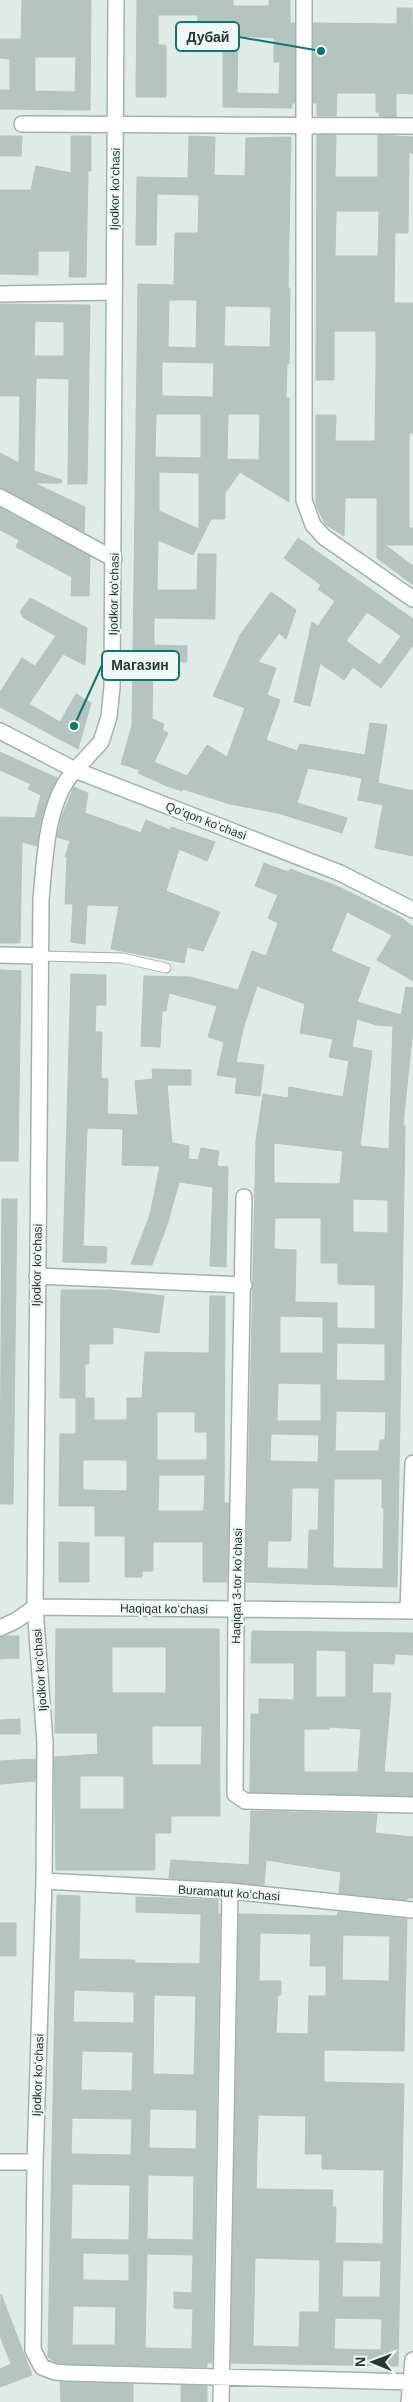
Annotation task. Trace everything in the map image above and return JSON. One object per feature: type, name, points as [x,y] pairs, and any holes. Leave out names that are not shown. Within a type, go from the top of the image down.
[{"type":"street","name":"Ijodkor koʻchasi","points":[[116,0],[112,687],[109,717],[101,742],[64,781],[57,797],[45,850],[42,899],[35,1607],[45,1743],[44,1881],[35,2162],[33,2350],[42,2367],[68,2374],[411,2382]]},
{"type":"street","points":[[304,0],[304,486],[307,512],[313,525],[324,537],[413,599]]},
{"type":"street","points":[[22,124],[413,126]]},
{"type":"street","points":[[0,294],[114,292]]},
{"type":"street","points":[[0,497],[114,559]]},
{"type":"street","name":"Qoʻqon koʻchasi","points":[[0,731],[75,770],[340,873],[413,910]]},
{"type":"street","points":[[0,955],[41,956]]},
{"type":"street","name":"Haqiqat 3-tor koʼchasi","points":[[244,1197],[234,1790],[237,1798],[245,1801],[413,1805]]},
{"type":"street","points":[[37,1276],[244,1285]]},
{"type":"street","points":[[411,1611],[413,1463]]},
{"type":"street","points":[[0,1628],[17,1620],[35,1607]]},
{"type":"street","name":"Haqiqat koʻchasi","points":[[35,1607],[411,1611]]},
{"type":"street","name":"Buramatut koʻchasi","points":[[44,1881],[230,1891],[413,1910]]},
{"type":"street","points":[[220,2402],[230,1891]]},
{"type":"street","points":[[0,2162],[35,2162]]},
{"type":"street","points":[[409,2402],[413,2360]]},
{"type":"lane","points":[[41,956],[122,958],[166,968]]},
{"type":"building","points":[[22,0],[91,0],[90,110],[0,109],[0,90],[10,90],[10,59],[0,58],[0,39],[21,39]],"holes":[[[35,57],[76,57],[75,92],[35,91]]]},
{"type":"building","points":[[137,0],[233,0],[233,6],[269,6],[269,0],[290,0],[290,23],[295,23],[295,103],[292,103],[292,108],[223,107],[223,45],[198,45],[198,15],[158,15],[158,45],[166,45],[166,97],[136,97]],"holes":[[[238,36],[274,38],[274,62],[280,62],[279,94],[237,93]]]},
{"type":"building","points":[[397,8],[412,8],[413,94],[396,93],[396,117],[379,116],[379,112],[376,112],[376,93],[337,93],[336,116],[317,116],[317,103],[313,103],[313,23],[397,24]]},
{"type":"building","points":[[317,135],[336,135],[335,177],[378,177],[378,135],[413,137],[413,153],[409,153],[408,233],[395,233],[394,303],[413,303],[413,433],[409,433],[409,528],[413,528],[413,545],[385,545],[413,566],[413,585],[377,558],[377,498],[345,498],[344,536],[325,524],[316,505],[316,415],[336,415],[335,441],[375,441],[376,331],[334,331],[334,380],[316,380]],"holes":[[[336,211],[379,211],[378,256],[335,256]]]},
{"type":"building","points":[[0,136],[22,136],[21,156],[0,156]]},
{"type":"building","points":[[71,136],[91,136],[91,171],[88,171],[86,277],[69,277],[70,251],[38,251],[38,275],[0,274],[0,190],[31,190],[36,166],[71,173]]},
{"type":"building","points":[[189,136],[215,137],[214,175],[245,176],[246,138],[291,137],[288,288],[290,288],[289,364],[287,364],[286,398],[289,398],[289,502],[240,472],[225,493],[225,519],[211,519],[193,555],[158,540],[157,590],[197,590],[198,554],[216,554],[215,619],[154,618],[154,645],[187,646],[187,662],[153,661],[152,719],[164,724],[162,730],[168,733],[154,762],[187,776],[207,745],[227,757],[245,708],[213,696],[240,635],[271,592],[296,610],[286,639],[279,633],[258,662],[276,668],[267,695],[280,700],[266,740],[297,751],[300,744],[365,755],[370,723],[387,725],[378,783],[413,791],[413,856],[375,848],[383,805],[358,800],[362,778],[308,768],[297,803],[347,818],[342,833],[278,813],[230,804],[183,789],[182,791],[138,773],[140,770],[121,764],[132,725],[138,284],[174,285],[175,233],[198,233],[199,195],[157,194],[156,245],[136,245],[137,177],[188,178]],"holes":[[[169,300],[197,300],[196,348],[168,347]],[[225,306],[271,307],[270,347],[224,346]],[[162,362],[214,363],[213,397],[162,396]],[[156,414],[201,414],[201,458],[155,457]],[[228,414],[260,414],[259,460],[227,459]],[[159,472],[199,473],[199,529],[159,511]]]},
{"type":"building","points":[[0,304],[90,305],[87,484],[68,484],[69,379],[36,378],[34,471],[62,480],[61,483],[34,483],[85,507],[84,532],[0,488],[0,453],[19,463],[20,396],[0,396]],"holes":[[[35,321],[64,322],[64,356],[34,356]]]},
{"type":"building","points":[[0,508],[90,556],[89,596],[71,596],[72,577],[16,547],[19,540],[0,530]]},
{"type":"building","points":[[298,538],[413,619],[413,645],[381,688],[353,667],[344,680],[320,663],[310,706],[294,702],[312,622],[318,626],[335,601],[318,589],[321,585],[284,558]],"holes":[[[367,612],[401,636],[380,665],[346,641]]]},
{"type":"building","points":[[30,598],[87,628],[85,665],[63,654],[29,704],[60,722],[76,694],[91,703],[78,749],[0,707],[0,692],[22,658],[35,666],[56,636],[24,618],[20,612]]},
{"type":"building","points":[[0,752],[57,778],[44,811],[37,846],[22,842],[20,943],[0,943],[0,817],[35,818],[41,795],[28,789],[31,784],[0,770]]},
{"type":"building","points":[[74,787],[88,793],[85,813],[141,833],[146,820],[170,830],[171,827],[215,842],[207,861],[179,849],[166,891],[220,912],[203,951],[187,947],[184,963],[111,949],[119,906],[87,905],[85,944],[71,942],[73,904],[65,904],[67,857],[65,857],[70,841],[57,837],[62,816]]},
{"type":"building","points":[[264,863],[288,872],[290,869],[337,886],[402,918],[413,927],[413,981],[377,960],[392,935],[347,912],[331,951],[370,968],[357,1002],[401,1015],[406,987],[413,988],[413,1028],[403,1125],[405,1126],[397,1587],[246,1582],[256,1141],[263,1094],[288,1098],[289,1087],[343,1097],[349,1061],[329,1057],[333,1039],[300,1033],[305,1004],[257,986],[243,1029],[236,1062],[264,1065],[260,1096],[235,1093],[237,1078],[217,1075],[224,1042],[208,1037],[217,1006],[169,993],[166,1011],[162,1011],[160,1047],[141,1046],[144,976],[190,977],[238,990],[252,951],[266,956],[278,923],[268,918],[278,895],[255,886]],"holes":[[[357,1019],[376,1025],[393,1026],[389,1149],[360,1146],[372,1051],[352,1047]],[[274,1143],[343,1151],[340,1184],[274,1183]],[[353,1199],[388,1200],[388,1233],[353,1232]],[[275,1218],[321,1218],[321,1263],[338,1263],[338,1284],[375,1285],[375,1329],[337,1328],[337,1303],[295,1302],[296,1250],[274,1249]],[[280,1316],[323,1317],[323,1353],[280,1353]],[[337,1343],[385,1344],[385,1381],[336,1380]],[[278,1383],[321,1384],[321,1421],[277,1421]],[[336,1411],[386,1412],[385,1440],[380,1440],[379,1451],[335,1451]],[[271,1434],[319,1435],[318,1462],[270,1461]],[[334,1479],[382,1479],[382,1508],[384,1508],[383,1569],[333,1568]],[[292,1488],[319,1488],[318,1530],[309,1530],[308,1569],[267,1568],[268,1541],[291,1541]]]},
{"type":"building","points":[[0,970],[21,971],[18,1161],[0,1161]]},
{"type":"building","points":[[71,974],[106,975],[106,1005],[96,1005],[95,1032],[102,1032],[101,1078],[108,1079],[107,1114],[138,1115],[135,1081],[153,1079],[152,1069],[191,1070],[191,1085],[167,1085],[172,1143],[189,1146],[188,1159],[198,1160],[201,1148],[219,1151],[217,1166],[228,1167],[226,1267],[210,1266],[213,1187],[179,1182],[168,1222],[152,1265],[131,1264],[150,1215],[160,1166],[122,1165],[123,1129],[87,1128],[83,1246],[107,1247],[106,1263],[63,1262]]},
{"type":"building","points":[[2,1199],[17,1199],[13,1504],[0,1504]]},
{"type":"building","points":[[61,1290],[111,1290],[164,1296],[159,1333],[113,1327],[113,1344],[89,1344],[89,1364],[85,1364],[85,1398],[60,1398]]},
{"type":"building","points":[[210,1296],[225,1296],[224,1503],[229,1503],[227,1582],[203,1582],[203,1542],[153,1542],[153,1571],[142,1571],[142,1577],[125,1577],[125,1536],[95,1536],[95,1506],[59,1506],[60,1434],[76,1434],[76,1398],[94,1398],[94,1420],[127,1420],[127,1398],[142,1398],[145,1352],[209,1353]],"holes":[[[157,1412],[195,1412],[195,1432],[207,1432],[207,1460],[157,1460]],[[83,1460],[127,1460],[127,1491],[83,1490]],[[159,1475],[205,1475],[204,1511],[158,1511]]]},
{"type":"building","points":[[59,1542],[89,1543],[89,1582],[59,1582]]},
{"type":"building","points":[[56,1629],[219,1629],[220,1816],[171,1816],[171,1833],[155,1833],[155,1870],[56,1870],[54,1757],[98,1754],[97,1733],[55,1733]],"holes":[[[112,1647],[166,1647],[166,1693],[112,1693]],[[152,1726],[202,1726],[201,1765],[152,1765]],[[80,1776],[124,1776],[124,1809],[80,1809]]]},
{"type":"building","points":[[252,1631],[413,1633],[413,1655],[395,1654],[394,1664],[373,1663],[372,1693],[391,1693],[384,1772],[413,1773],[413,1796],[250,1792],[251,1714],[259,1714],[259,1699],[294,1700],[294,1663],[251,1663]],"holes":[[[316,1650],[346,1651],[346,1697],[316,1697]],[[329,1727],[361,1729],[358,1772],[304,1772],[304,1729],[329,1729]]]},
{"type":"building","points":[[19,1636],[19,1658],[0,1659],[0,1637]]},
{"type":"building","points":[[20,1719],[20,1734],[0,1734],[0,1720]]},
{"type":"building","points":[[36,1759],[35,1781],[0,1784],[0,1761]]},
{"type":"building","points":[[251,1811],[377,1814],[375,1833],[413,1837],[413,1898],[407,1898],[407,1900],[339,1893],[341,1872],[266,1860],[264,1885],[169,1878],[171,1860],[249,1865]]},
{"type":"building","points":[[57,1895],[80,1896],[79,1959],[135,1960],[135,1963],[200,1964],[201,1914],[136,1912],[136,1897],[218,1900],[218,1914],[220,1914],[212,2363],[207,2363],[207,2367],[68,2364],[57,2363],[48,2357]],"holes":[[[74,1990],[134,1992],[134,2023],[73,2022]],[[154,1995],[196,1996],[194,2075],[153,2074]],[[82,2051],[133,2052],[132,2091],[81,2090]],[[150,2109],[197,2110],[196,2149],[149,2148]],[[72,2118],[132,2119],[131,2155],[71,2154]],[[148,2175],[194,2176],[193,2240],[147,2239]],[[72,2184],[130,2185],[129,2240],[71,2239]],[[83,2253],[129,2254],[129,2281],[83,2280]],[[147,2254],[193,2255],[192,2293],[174,2292],[174,2308],[193,2309],[192,2349],[145,2348]],[[73,2306],[116,2307],[115,2345],[72,2345]]]},
{"type":"building","points":[[338,1912],[407,1919],[404,2051],[324,2050],[324,2082],[404,2084],[398,2366],[231,2363],[239,1914],[337,1916]],"holes":[[[260,1933],[311,1934],[310,1966],[326,1966],[326,1996],[309,1996],[308,2034],[276,2033],[278,1995],[281,1995],[281,1981],[259,1981]],[[343,1935],[390,1936],[389,1981],[342,1980]],[[258,2115],[306,2116],[305,2154],[322,2154],[322,2169],[384,2170],[383,2244],[335,2243],[336,2207],[332,2207],[333,2190],[256,2189]],[[255,2258],[320,2260],[319,2312],[300,2312],[299,2347],[253,2346]],[[343,2260],[381,2261],[380,2297],[342,2297]],[[335,2318],[382,2319],[381,2350],[334,2349]]]},
{"type":"building","points":[[0,1923],[16,1923],[16,1956],[0,1956]]},
{"type":"building","points":[[1,2294],[32,2375],[0,2387],[0,2369],[11,2364],[0,2336]]},
{"type":"building","points":[[60,2382],[133,2384],[133,2402],[61,2402]]},
{"type":"building","points":[[181,2385],[207,2386],[207,2402],[181,2402]]},
{"type":"place","name":"Дубай","points":[[321,51]]},
{"type":"place","name":"Магазин","points":[[74,726]]}]
